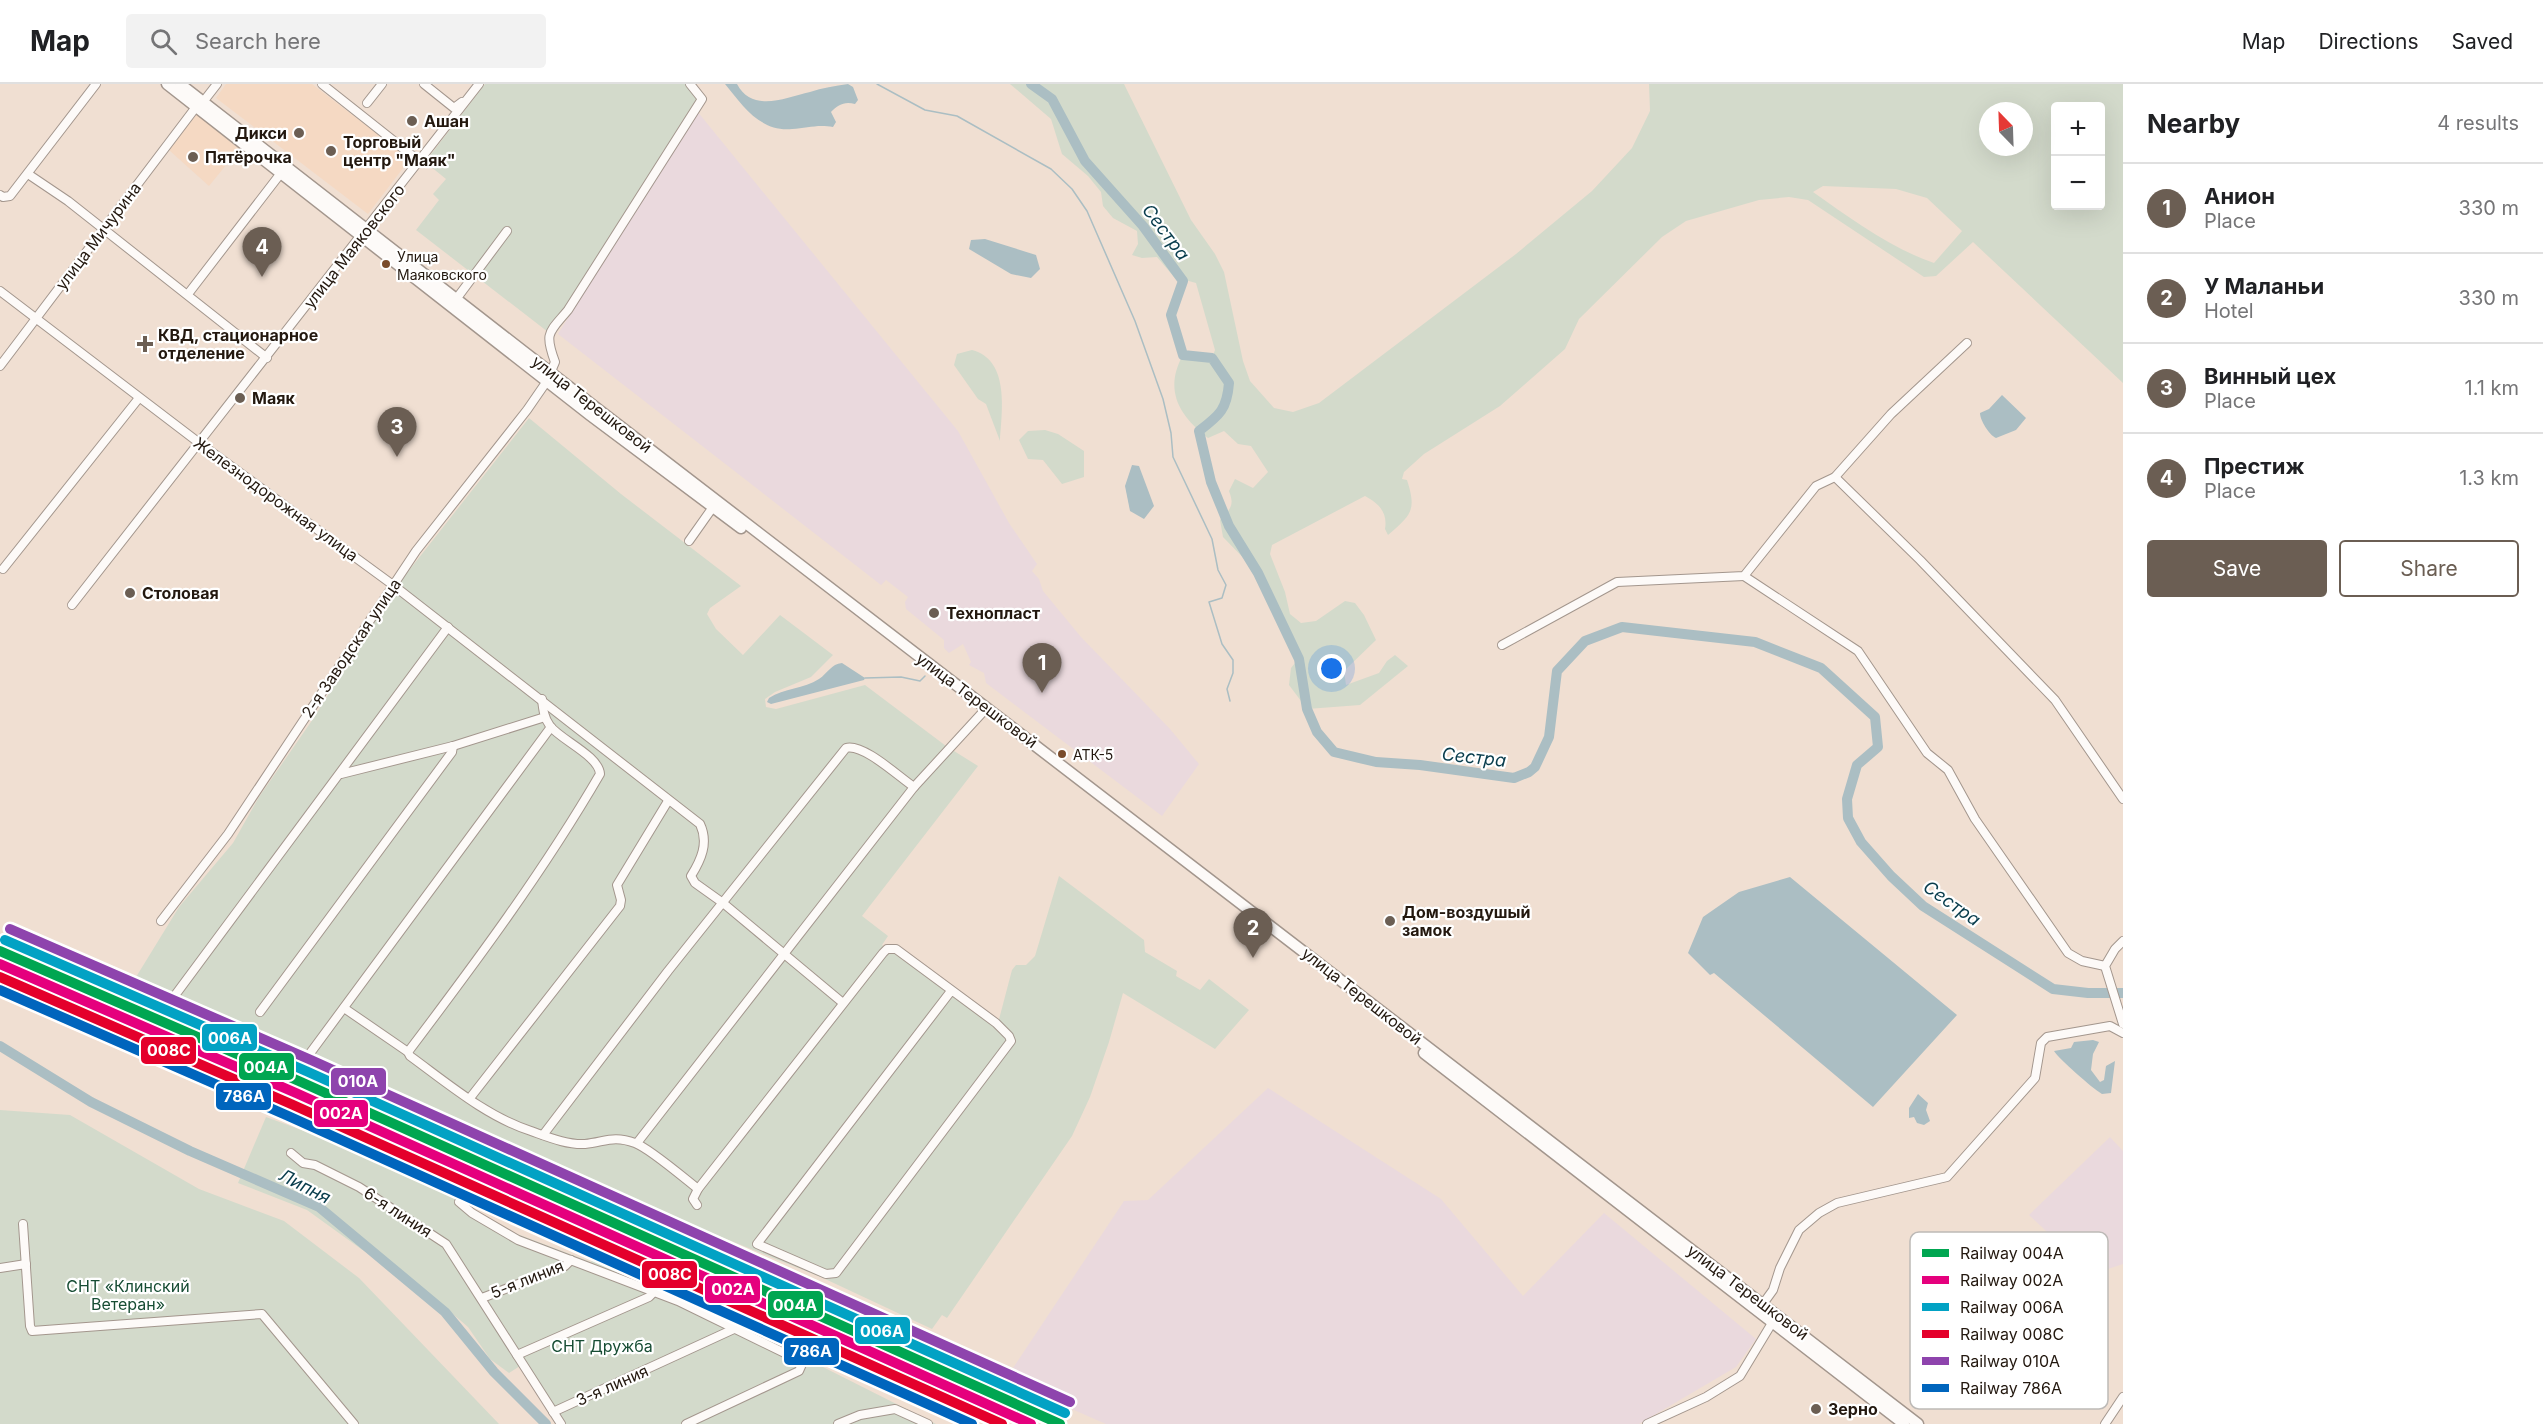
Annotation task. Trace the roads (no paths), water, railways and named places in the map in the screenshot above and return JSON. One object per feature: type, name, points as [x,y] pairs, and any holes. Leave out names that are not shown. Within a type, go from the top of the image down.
[{"type":"highway","name":"улица Терешковой","points":[[167,84],[200,105],[713,507],[1761,1307]]},
{"type":"highway","name":"улица Терешковой","points":[[180,84],[200,105],[281,173],[457,298],[549,377],[1761,1307],[1904,1424]]},
{"type":"highway","name":"улица Терешковой","points":[[1775,1319],[1918,1424]]},
{"type":"street","points":[[0,195],[10,196],[96,84]]},
{"type":"street","name":"улица Мичурина","points":[[0,366],[103,228],[217,84]]},
{"type":"street","points":[[322,84],[419,161]]},
{"type":"street","points":[[368,103],[382,84]]},
{"type":"street","points":[[424,84],[454,108],[458,107],[479,84]]},
{"type":"street","name":"улица Маяковского","points":[[72,606],[479,84]]},
{"type":"street","points":[[549,377],[555,362],[548,342],[549,334],[568,310],[702,99],[690,84]]},
{"type":"street","points":[[188,294],[281,173]]},
{"type":"street","points":[[28,174],[103,228],[267,358]]},
{"type":"street","points":[[457,298],[507,231]]},
{"type":"street","name":"Железнодорожная улица","points":[[0,291],[139,398],[393,585],[700,824],[704,840],[703,855],[691,876],[692,880],[723,903]]},
{"type":"street","points":[[1744,576],[1816,486],[1835,477],[1891,414],[1966,343]]},
{"type":"street","name":"2-я Заводская улица","points":[[161,921],[228,834],[416,551],[527,410],[549,377]]},
{"type":"street","points":[[3,569],[139,398]]},
{"type":"street","points":[[1835,477],[1920,560],[2055,700],[2123,799]]},
{"type":"street","points":[[689,541],[713,507]]},
{"type":"street","points":[[1502,645],[1617,582],[1744,576],[1858,651],[1927,753],[1948,770],[1975,819],[2068,953],[2082,961],[2105,966]]},
{"type":"street","points":[[173,998],[448,627]]},
{"type":"street","points":[[408,1052],[563,837],[600,774],[597,764],[551,727],[545,717],[542,699]]},
{"type":"street","points":[[637,1143],[697,1069],[782,955],[914,787],[982,712]]},
{"type":"street","points":[[341,774],[453,746],[545,717]]},
{"type":"street","points":[[311,1052],[551,727]]},
{"type":"street","points":[[260,1012],[452,752],[453,746]]},
{"type":"street","points":[[543,1135],[846,748],[852,746],[864,751],[914,787]]},
{"type":"street","points":[[470,1098],[620,906],[621,900],[617,885],[668,801]]},
{"type":"street","points":[[723,903],[782,955],[843,1003]]},
{"type":"street","points":[[2123,941],[2115,949],[2105,966],[2123,1024]]},
{"type":"street","points":[[697,1205],[693,1199],[698,1189],[883,953],[892,947],[896,948],[996,1023],[1011,1041],[836,1273],[826,1274],[757,1244],[951,991]]},
{"type":"street","points":[[344,1008],[470,1098],[528,1131],[570,1143],[586,1144],[600,1139],[637,1143],[698,1189]]},
{"type":"street","points":[[1761,1307],[1773,1290],[1780,1268],[1799,1230],[1819,1213],[1847,1200],[1947,1177],[2035,1078],[2041,1043],[2048,1037],[2110,1026],[2123,1033]]},
{"type":"street","name":"6-я линия","points":[[291,1154],[303,1163],[315,1165],[359,1187],[410,1222],[443,1241],[482,1298],[561,1424]]},
{"type":"street","points":[[459,1202],[472,1213],[494,1224],[512,1237],[654,1292],[736,1328],[800,1360],[802,1366],[799,1371],[686,1424]]},
{"type":"street","points":[[23,1224],[30,1326],[33,1331],[262,1314],[354,1424]]},
{"type":"street","name":"5-я линия","points":[[482,1298],[565,1266],[571,1260]]},
{"type":"street","points":[[0,1268],[26,1264]]},
{"type":"street","points":[[517,1355],[649,1297],[654,1292]]},
{"type":"street","points":[[1647,1424],[1706,1397],[1740,1376],[1775,1319]]},
{"type":"street","name":"3-я линия","points":[[553,1412],[736,1328]]},
{"type":"street","points":[[2105,1424],[2123,1397]]},
{"type":"street","points":[[838,1424],[860,1415],[895,1409],[928,1424]]},
{"type":"waterway","points":[[877,84],[925,110],[957,116],[1051,169],[1072,189],[1087,211],[1135,321],[1163,399],[1171,433],[1173,457],[1212,539],[1218,570],[1226,585],[1222,598],[1209,602],[1222,644],[1233,660],[1233,673],[1227,689],[1230,701]]},
{"type":"waterway","name":"Сестра","points":[[1031,84],[1052,99],[1085,161],[1143,226],[1183,281],[1171,315],[1183,355],[1212,358],[1229,383],[1221,411],[1199,431],[1211,482],[1229,526],[1258,573],[1299,659],[1307,709],[1317,732],[1334,752],[1376,762],[1420,765],[1514,778],[1535,767],[1549,737],[1557,671],[1585,641],[1622,627],[1755,642],[1821,668],[1875,717],[1878,747],[1857,765],[1847,799],[1848,818],[1861,842],[1891,876],[1923,906],[2053,989],[2088,993],[2123,993]]},
{"type":"waterway","points":[[865,678],[901,677],[920,681],[925,676]]},
{"type":"waterway","name":"Липня","points":[[0,1046],[91,1102],[190,1151],[319,1207],[445,1312],[494,1372],[546,1424]]},
{"type":"rail line","name":"010А","points":[[10,929],[311,1060],[1070,1402]]},
{"type":"rail line","name":"006А","points":[[5,940],[306,1071],[1065,1413]]},
{"type":"rail line","name":"004А","points":[[0,951],[301,1082],[1060,1424]]},
{"type":"rail line","name":"002А","points":[[0,964],[296,1093],[1031,1424]]},
{"type":"rail line","name":"008С","points":[[0,977],[291,1104],[1002,1424]]},
{"type":"rail line","name":"786А","points":[[0,990],[286,1115],[972,1424]]},
{"type":"place","name":"Ашан","points":[[412,121]]},
{"type":"place","name":"Дикси","points":[[299,133]]},
{"type":"place","name":"Торговый центр \"Маяк\"","points":[[331,151]]},
{"type":"place","name":"Пятёрочка","points":[[193,157]]},
{"type":"place","name":"Улица Маяковского","points":[[386,264]]},
{"type":"place","name":"Престиж","points":[[262,277]]},
{"type":"place","name":"КВД, стационарное отделение","points":[[145,344]]},
{"type":"place","name":"Маяк","points":[[240,398]]},
{"type":"place","name":"Винный цех","points":[[397,457]]},
{"type":"place","name":"Столовая","points":[[130,593]]},
{"type":"place","name":"Технопласт","points":[[934,613]]},
{"type":"place","name":"Анион","points":[[1042,693]]},
{"type":"place","name":"АТК-5","points":[[1062,754]]},
{"type":"place","name":"Дом-воздушый замок","points":[[1390,921]]},
{"type":"place","name":"У Маланьи","points":[[1253,958]]},
{"type":"place","name":"Зерно","points":[[1816,1409]]},
{"type":"park label","name":"СНТ «Клинский Ветеран»","points":[[128,1295]]},
{"type":"park label","name":"СНТ Дружба","points":[[602,1346]]}]
